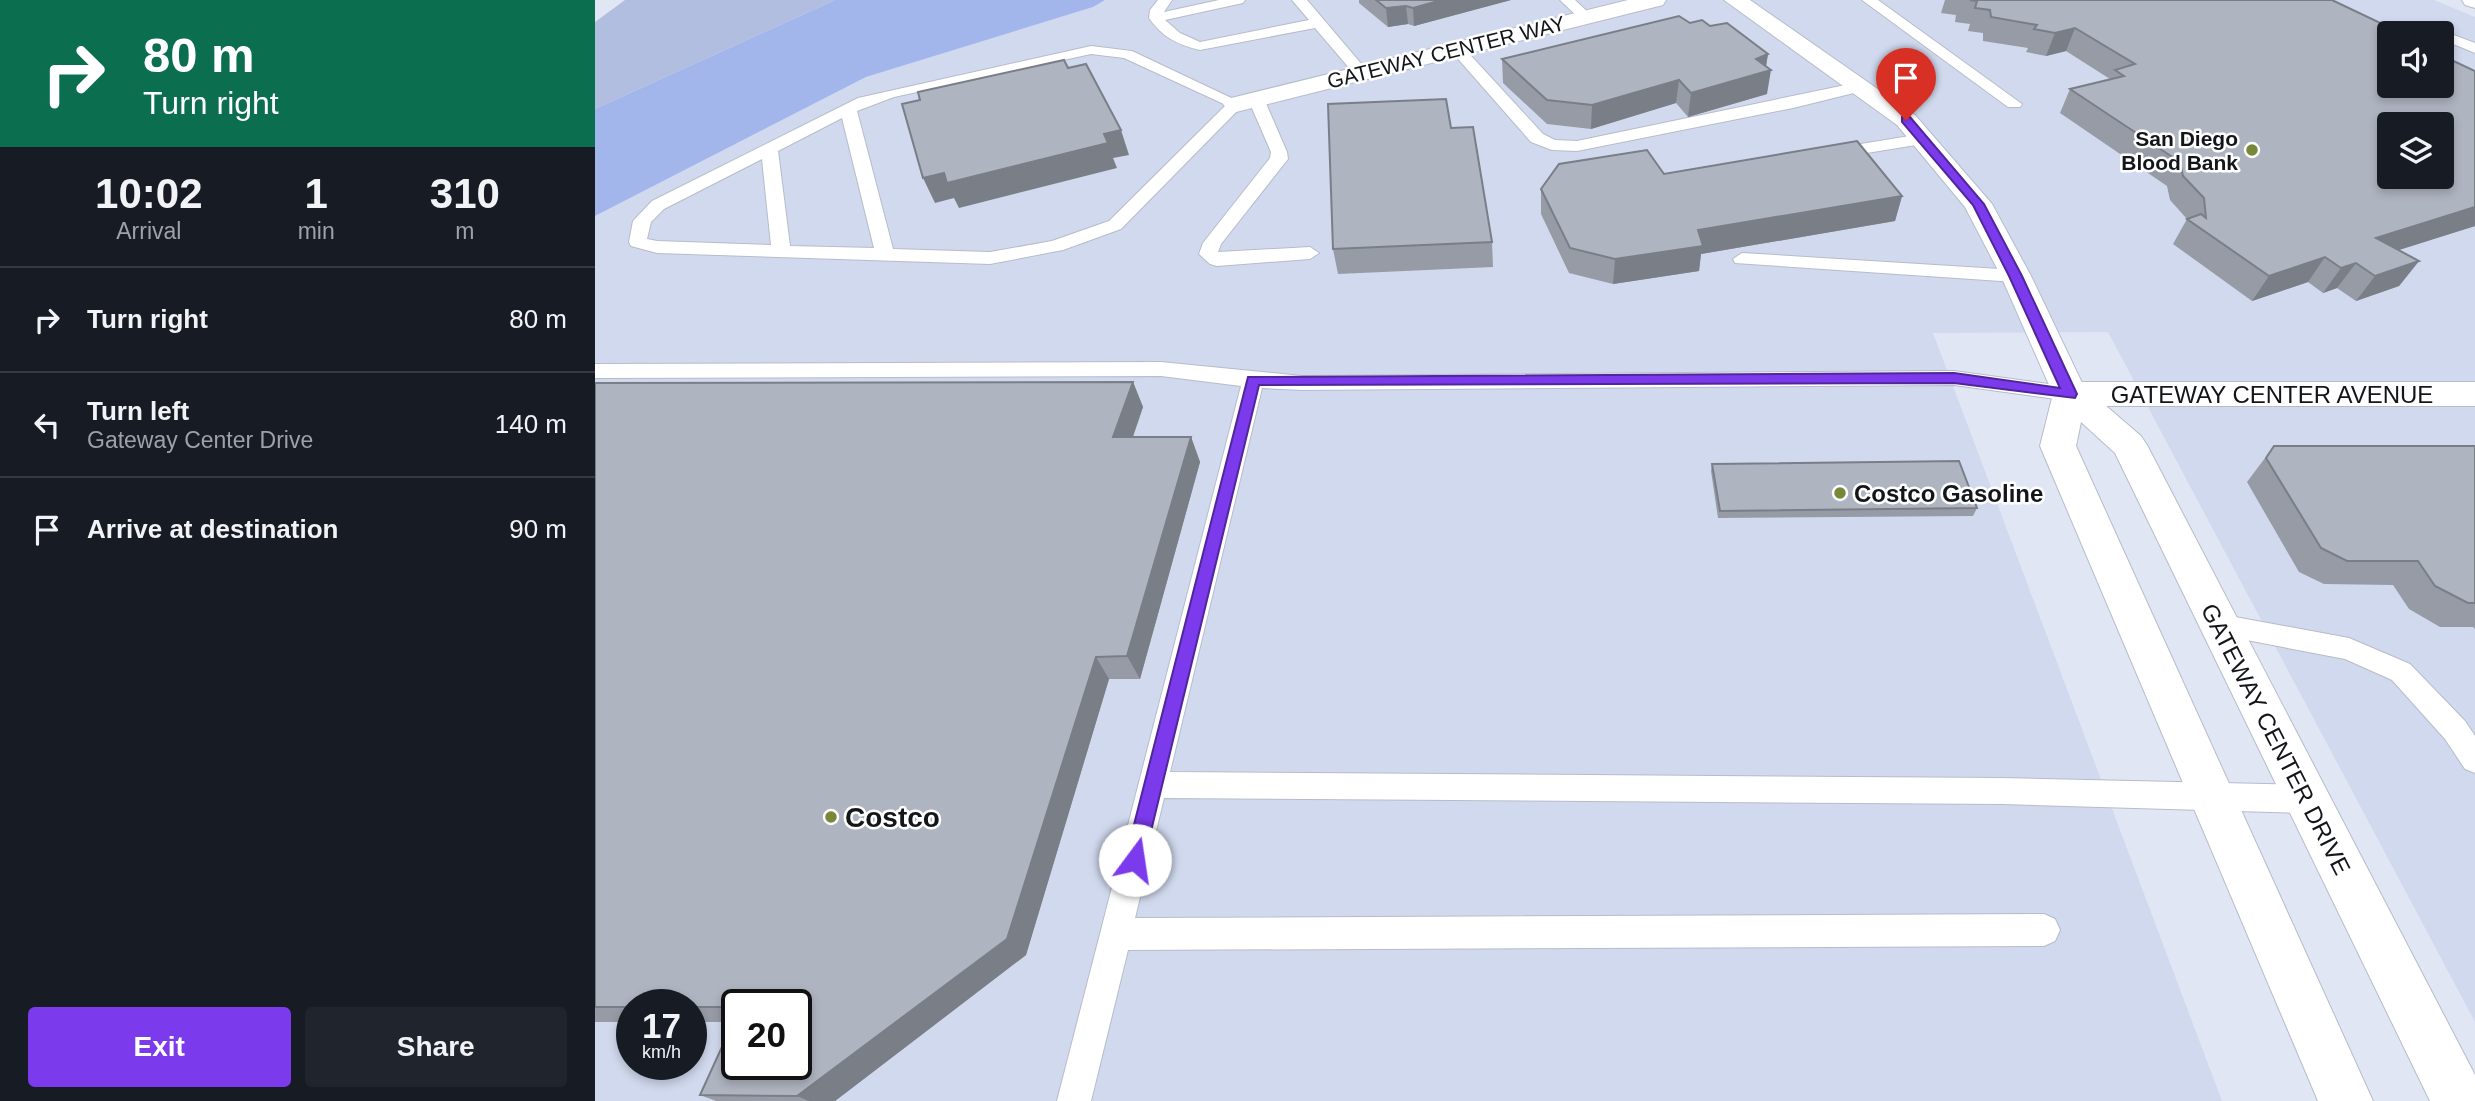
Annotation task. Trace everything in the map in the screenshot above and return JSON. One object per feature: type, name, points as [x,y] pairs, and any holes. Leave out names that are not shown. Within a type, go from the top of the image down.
[{"type":"street","name":"GATEWAY CENTER WAY","points":[[1246,102],[1655,0]]},
{"type":"street","name":"GATEWAY CENTER DRIVE","points":[[1735,0],[1906,120],[1978,204],[2016,276],[2070,394],[2129,445],[2459,1101]]},
{"type":"street","name":"GATEWAY CENTER AVENUE","points":[[2070,394],[2475,394]]},
{"type":"street","points":[[2070,394],[2058,446],[2346,1101]]},
{"type":"lane","points":[[1165,0],[1157,10],[1156,18],[1161,26],[1189,44],[1200,46],[1318,23]]},
{"type":"lane","points":[[1156,18],[1238,0]]},
{"type":"lane","points":[[1299,0],[1361,73]]},
{"type":"lane","points":[[1567,0],[1586,17]]},
{"type":"lane","points":[[1868,0],[2014,104]]},
{"type":"lane","points":[[2454,39],[2475,49]]},
{"type":"lane","points":[[1457,49],[1537,138],[1552,145],[1577,146],[1860,87]]},
{"type":"lane","points":[[1246,102],[1115,225],[1056,246],[990,258],[657,247],[638,242],[637,232],[644,217],[658,205],[848,109],[891,93],[1091,50],[1127,54],[1246,102],[1279,152],[1279,159],[1212,243],[1208,254],[1217,260],[1310,253]]},
{"type":"lane","points":[[848,109],[885,254]]},
{"type":"lane","points":[[1816,156],[1922,139]]},
{"type":"lane","points":[[769,149],[781,251]]},
{"type":"lane","points":[[1742,258],[2016,276]]},
{"type":"lane","points":[[595,370],[1161,369],[1302,383],[1954,378],[2070,394]]},
{"type":"lane","points":[[1074,1101],[1253,380]]},
{"type":"lane","points":[[2219,625],[2349,649],[2400,672],[2455,730],[2475,760]]},
{"type":"lane","points":[[1153,785],[2002,791],[2305,799]]},
{"type":"lane","points":[[1117,934],[2044,930]]},
{"type":"shaded area","points":[[625,0],[835,0],[595,109],[595,22]]},
{"type":"shaded area","points":[[835,0],[1105,0],[1093,7],[866,77],[595,216],[595,109]]},
{"type":"shaded area","points":[[1105,0],[2434,0],[2475,17],[2475,1022],[2108,332],[1933,333],[2222,1101],[595,1101],[595,216],[866,77],[1093,7]]},
{"type":"building","points":[[1376,0],[1442,0],[1413,8],[1386,8]]},
{"type":"building","name":"San Diego Blood Bank","points":[[1970,0],[2332,0],[2377,21],[2377,98],[2454,98],[2454,61],[2475,71],[2475,207],[2376,238],[2419,261],[2375,276],[2356,263],[2341,268],[2325,257],[2269,276],[2187,219],[2201,214],[2206,218],[2204,198],[2183,176],[2180,162],[2070,89],[2124,76],[2115,70],[2135,64],[2075,28],[2055,33],[2034,29],[2037,25],[1991,17],[1990,10],[1975,8],[1977,1]]},
{"type":"building","points":[[1679,16],[1690,23],[1702,20],[1710,26],[1727,23],[1768,54],[1756,59],[1771,70],[1691,93],[1679,80],[1592,105],[1547,100],[1502,59]]},
{"type":"building","points":[[1064,60],[1068,68],[1086,64],[1121,130],[1104,134],[1108,143],[947,183],[944,173],[923,178],[902,104],[920,100],[918,92]]},
{"type":"building","points":[[1446,99],[1451,128],[1473,127],[1492,242],[1333,249],[1328,104]]},
{"type":"building","points":[[1857,141],[1902,196],[1698,230],[1703,246],[1615,259],[1570,248],[1541,189],[1559,164],[1647,150],[1664,174]]},
{"type":"building","name":"Costco","points":[[1133,382],[1113,437],[1191,437],[1127,656],[1096,657],[1007,939],[797,1096],[700,1095],[721,1049],[721,1080],[812,1080],[812,989],[721,989],[721,1007],[707,1007],[707,989],[616,989],[616,1007],[595,1007],[595,383]]},
{"type":"building","points":[[2274,446],[2475,446],[2475,603],[2468,603],[2435,586],[2418,561],[2347,561],[2321,548],[2266,458]]},
{"type":"building","name":"Costco Gasoline","points":[[1959,461],[1977,508],[1720,511],[1712,464]]},
{"type":"place","name":"San Diego Blood Bank","points":[[2252,150]]},
{"type":"place","name":"Costco Gasoline","points":[[1840,493]]},
{"type":"place","name":"Costco","points":[[831,817]]},
{"type":"route","points":[[1135,860],[1253,380],[1302,383],[1954,378],[2070,394],[2016,276],[1978,204],[1906,120]]}]
